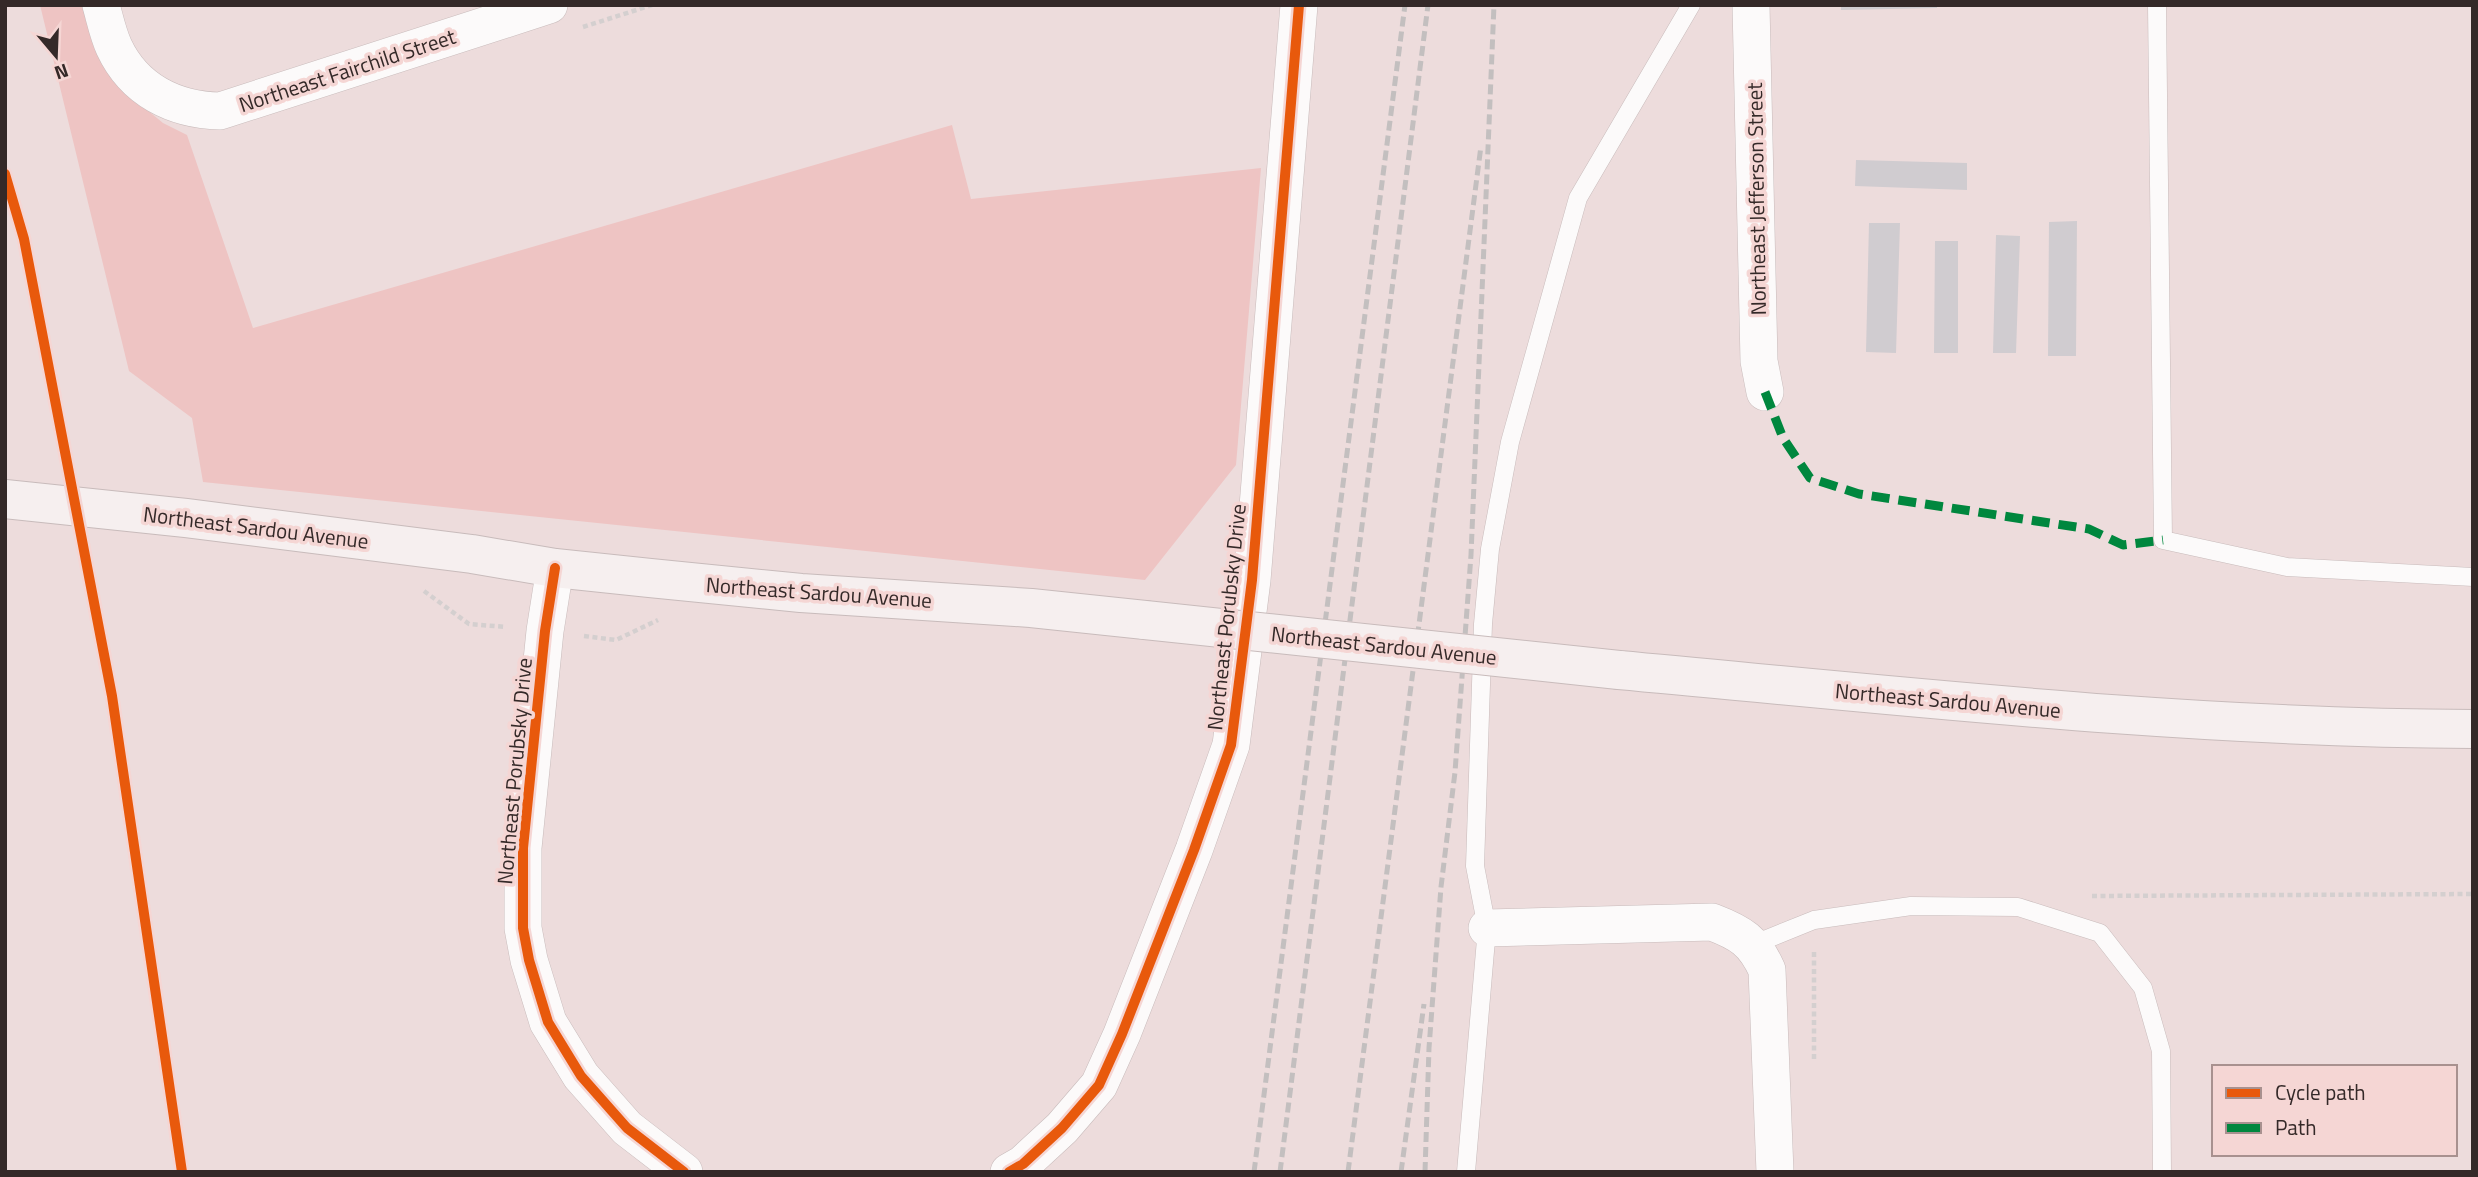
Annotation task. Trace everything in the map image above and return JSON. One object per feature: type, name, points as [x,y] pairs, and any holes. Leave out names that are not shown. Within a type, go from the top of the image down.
[{"type":"main road","name":"Northeast Sardou Avenue","points":[[5,499],[186,517],[472,554],[555,568],[801,593],[1031,608],[1619,670],[2017,706],[2222,721],[2473,729]]},
{"type":"street","name":"Northeast Fairchild Street","points":[[101,5],[114,48],[137,81],[169,102],[195,110],[219,111],[549,5]]},
{"type":"street","name":"Northeast Porubsky Drive","points":[[1009,1172],[1023,1164],[1062,1128],[1099,1085],[1175,899],[1231,745],[1252,580],[1299,5]]},
{"type":"street","name":"Northeast Jefferson Street","points":[[1751,5],[1759,361],[1765,392]]},
{"type":"street","name":"Northeast Porubsky Drive","points":[[555,568],[545,631],[523,848],[523,928],[528,960],[548,1021],[581,1076],[627,1128],[684,1172]]},
{"type":"street","points":[[1487,928],[1712,922],[1738,932],[1758,951],[1767,970],[1775,1172]]},
{"type":"lane","points":[[1466,1172],[1487,928],[1475,866],[1483,624],[1490,549],[1510,442],[1578,198],[1691,5]]},
{"type":"lane","points":[[2157,5],[2163,540],[2287,567],[2473,577]]},
{"type":"lane","points":[[1752,945],[1814,920],[1911,906],[2018,907],[2100,933],[2143,988],[2161,1051],[2162,1172]]},
{"type":"path","points":[[2089,897],[2473,894]]},
{"type":"shaded area","points":[[40,5],[88,5],[135,100],[163,123],[187,135],[253,328],[952,125],[971,199],[1261,168],[1236,465],[1145,580],[203,482],[192,418],[129,371]]},
{"type":"building","points":[[1841,5],[1937,5],[1937,8],[1841,10]]},
{"type":"building","points":[[1856,160],[1967,163],[1967,190],[1855,186]]},
{"type":"building","points":[[2077,221],[2076,356],[2048,356],[2049,222]]},
{"type":"building","points":[[1869,223],[1900,223],[1896,353],[1866,352]]},
{"type":"building","points":[[1996,235],[2020,236],[2016,353],[1993,353]]},
{"type":"building","points":[[1935,241],[1958,241],[1958,353],[1934,353]]},
{"type":"railway","points":[[1254,1172],[1405,5]]},
{"type":"railway","points":[[1280,1172],[1428,5]]},
{"type":"railway","points":[[1425,1172],[1429,1048],[1441,887],[1455,772],[1471,555],[1494,5]]},
{"type":"railway","points":[[1348,1172],[1481,146]]},
{"type":"railway","points":[[1401,1172],[1424,1004]]},
{"type":"marked path","points":[[1765,392],[1783,438],[1810,478],[1859,494],[2089,529],[2123,545],[2163,540]]},
{"type":"cycle path","points":[[1009,1172],[1023,1164],[1062,1128],[1099,1085],[1122,1034],[1194,850],[1231,745],[1252,580],[1299,5]]},
{"type":"cycle path","points":[[5,174],[24,239],[112,696],[182,1172]]},
{"type":"cycle path","points":[[555,568],[545,631],[523,848],[523,928],[529,960],[548,1022],[581,1076],[627,1128],[684,1172]]}]
